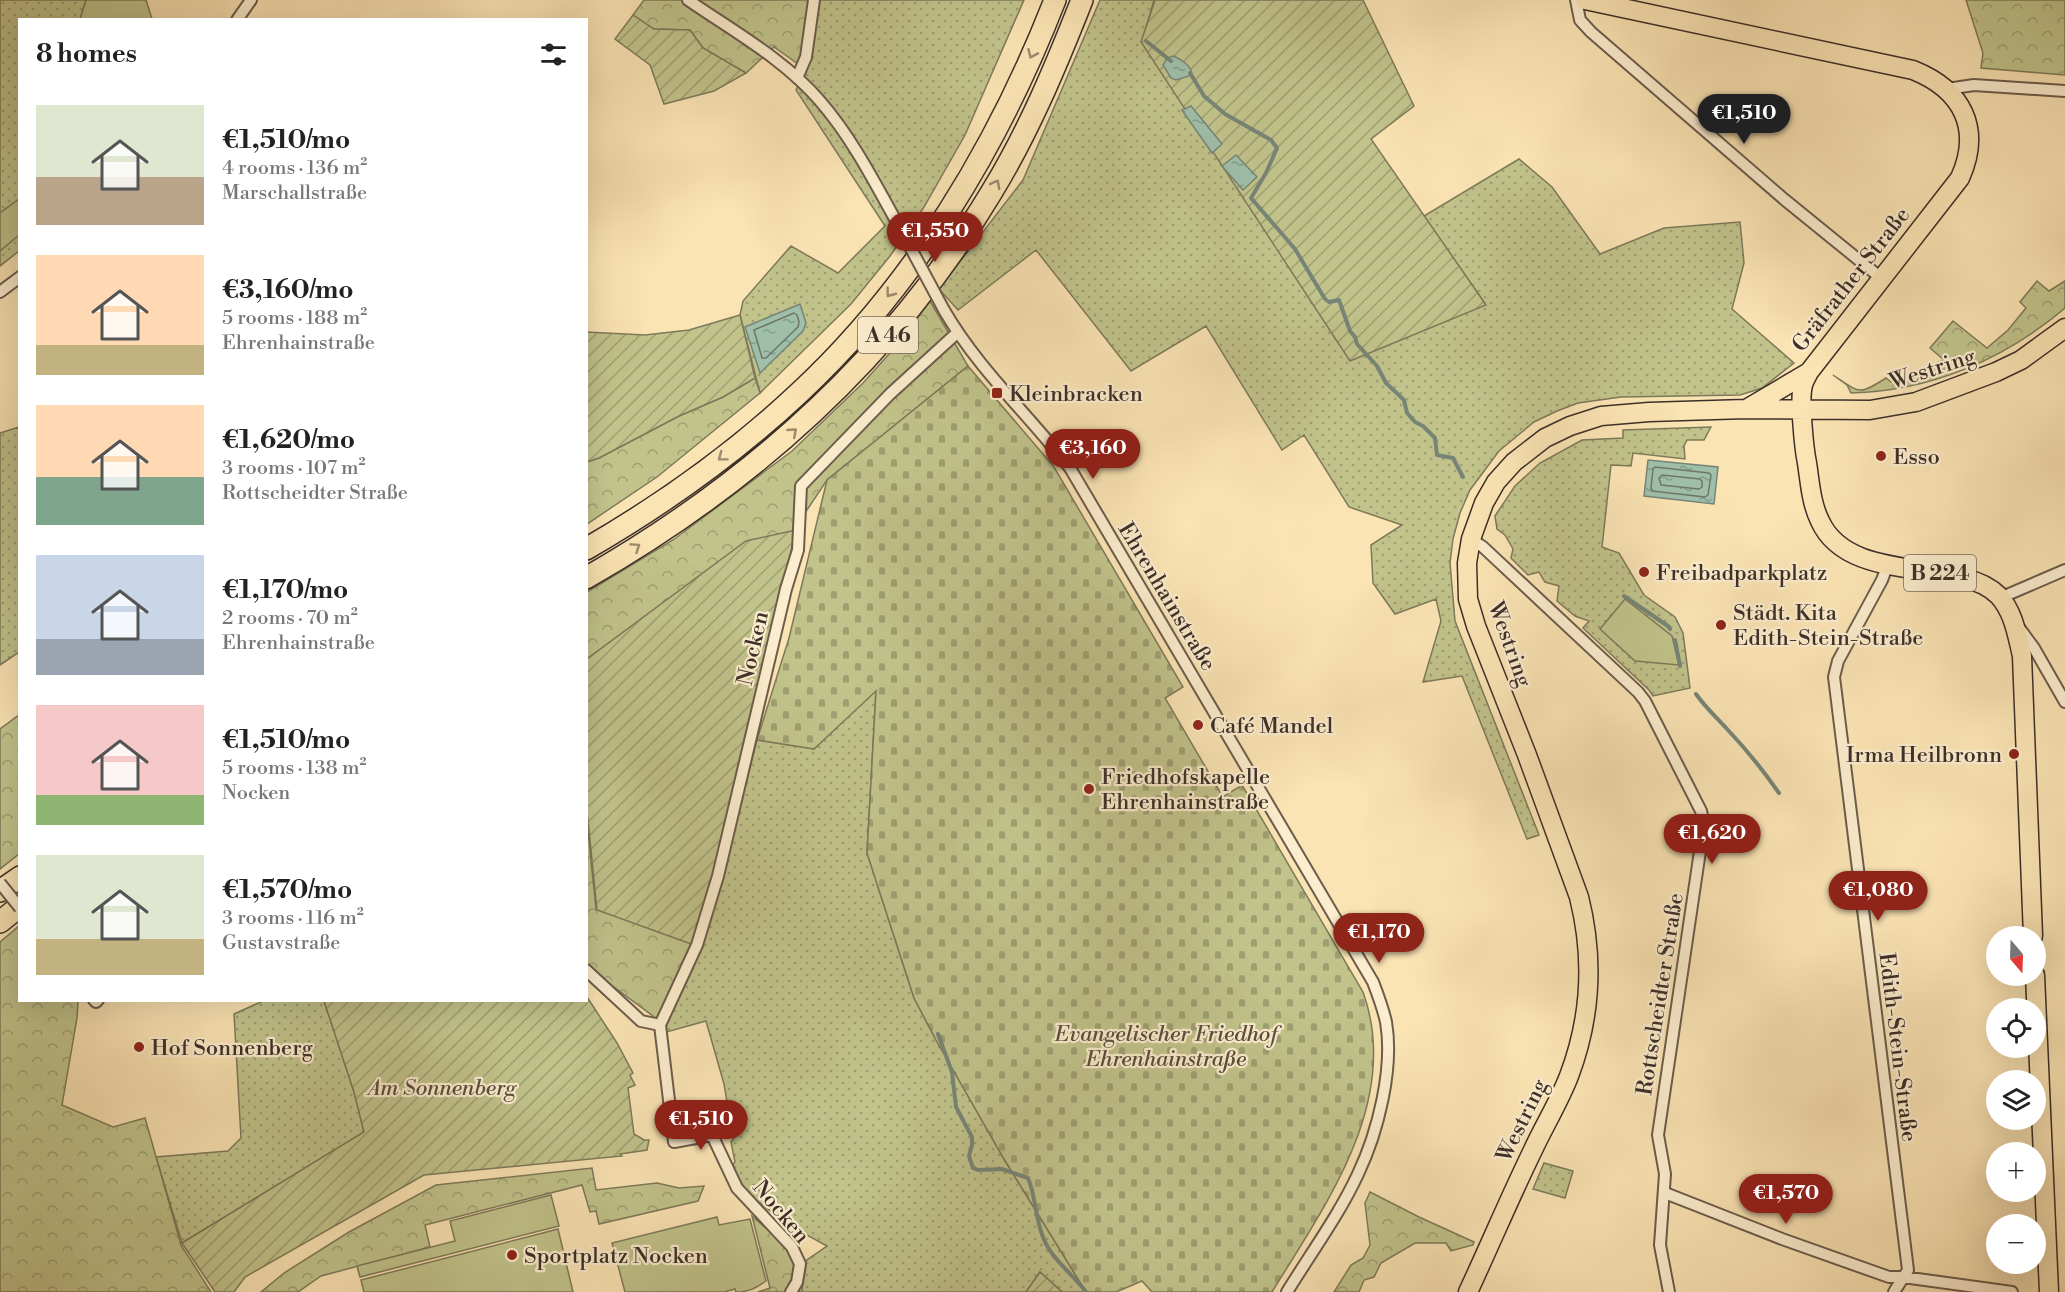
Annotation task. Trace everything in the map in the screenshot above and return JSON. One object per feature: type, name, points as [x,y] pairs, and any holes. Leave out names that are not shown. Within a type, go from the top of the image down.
[{"type":"highway","name":"A 46","points":[[588,548],[689,482],[750,436],[823,369],[887,298],[970,178],[1008,109],[1055,0]]},
{"type":"highway","name":"A 46","points":[[588,577],[700,504],[768,454],[818,410],[907,313],[947,260],[991,193],[1030,121],[1082,0]]},
{"type":"highway","points":[[0,891],[18,878]]},
{"type":"highway","points":[[0,922],[18,908]]},
{"type":"main road","name":"Gräfrather Straße","points":[[1586,0],[1913,70],[1947,88],[1965,117],[1969,131],[1968,160],[1959,178],[1809,372],[1803,386],[1806,458],[1811,490],[1820,522],[1833,541],[1848,553],[1888,564],[1971,580],[1992,590],[2000,598],[2014,622],[2022,656],[2033,926]]},
{"type":"main road","name":"Westring","points":[[1468,1292],[1569,1077],[1583,1029],[1590,964],[1584,916],[1566,858],[1476,626],[1468,599],[1467,563],[1471,539],[1484,503],[1496,483],[1534,445],[1570,426],[1601,416],[1617,413],[1746,410],[1870,410],[1916,402],[2021,360],[2065,328]]},
{"type":"main road","points":[[1746,410],[1809,372]]},
{"type":"main road","points":[[2035,986],[2049,1292]]},
{"type":"street","points":[[238,18],[251,0]]},
{"type":"street","name":"Ehrenhainstraße","points":[[688,0],[797,78],[819,99],[843,129],[958,332],[987,372],[1046,437],[1070,468],[1373,982],[1386,1023],[1387,1047],[1386,1081],[1377,1126],[1358,1174],[1287,1292]]},
{"type":"street","points":[[797,78],[806,57],[812,29],[814,0]]},
{"type":"street","points":[[1576,0],[1580,20],[1592,32],[1785,200],[1881,278]]},
{"type":"street","points":[[1947,88],[1974,85],[2065,91]]},
{"type":"street","points":[[0,292],[18,279]]},
{"type":"street","name":"Nocken","points":[[792,1292],[797,1282],[800,1264],[792,1247],[737,1188],[712,1135],[674,1142],[660,1024],[697,945],[718,876],[786,590],[798,550],[801,486],[890,394],[958,332]]},
{"type":"street","name":"Rottscheidter Straße","points":[[1471,539],[1492,555],[1638,692],[1645,701],[1701,811],[1704,824],[1658,1135],[1665,1174],[1660,1245],[1669,1292]]},
{"type":"street","name":"Edith-Stein-Straße","points":[[1888,564],[1882,580],[1838,660],[1834,677],[1908,1270],[1894,1292]]},
{"type":"street","points":[[2000,598],[2065,570]]},
{"type":"street","points":[[2014,622],[2034,648],[2065,702]]},
{"type":"street","points":[[0,883],[18,905]]},
{"type":"street","points":[[588,972],[641,1021],[660,1024]]},
{"type":"street","points":[[1665,1193],[1824,1255],[1889,1277],[2012,1292]]},
{"type":"green space","points":[[0,0],[86,0],[80,18],[18,18],[18,252],[0,266]]},
{"type":"green space","points":[[86,0],[146,0],[152,18],[80,18]]},
{"type":"green space","points":[[644,0],[810,0],[802,56],[798,64],[774,47],[746,73],[703,48],[690,30],[654,29],[633,15]]},
{"type":"green space","points":[[817,0],[1024,0],[965,135],[924,207],[890,256],[851,304],[760,393],[740,315],[743,301],[791,246],[838,273],[885,226],[796,90],[809,57]]},
{"type":"green space","points":[[1100,0],[1154,0],[1142,43],[1486,305],[1424,216],[1519,159],[1552,187],[1600,254],[1664,228],[1740,222],[1744,263],[1732,309],[1794,363],[1762,388],[1740,395],[1621,397],[1578,403],[1557,411],[1534,422],[1499,451],[1470,490],[1460,513],[1450,563],[1455,621],[1539,835],[1527,839],[1462,676],[1423,682],[1441,621],[1436,599],[1395,614],[1373,583],[1371,545],[1402,525],[1349,507],[1304,435],[1282,450],[1206,326],[1131,371],[1036,250],[958,310],[939,289],[1023,180]]},
{"type":"green space","points":[[1155,0],[1363,0],[1414,106],[1371,139],[1486,305],[1350,361],[1141,42]]},
{"type":"green space","points":[[1966,0],[2065,0],[2065,75],[1981,68],[1983,53]]},
{"type":"green space","points":[[633,15],[654,29],[690,30],[703,48],[746,73],[714,91],[664,104],[650,65],[615,39]]},
{"type":"green space","points":[[18,200],[18,236],[0,251],[0,213]]},
{"type":"green space","points":[[2037,281],[2049,291],[2065,281],[2065,308],[2018,343],[1966,369],[1910,386],[1851,393],[1847,385],[1833,375],[1854,389],[1864,390],[1886,378],[1891,382],[1944,360],[1930,348],[1953,321],[1987,348],[2008,330],[2026,308],[2020,302]]},
{"type":"green space","points":[[930,301],[968,366],[827,480],[793,531],[588,658],[588,591],[673,540],[792,451],[863,383],[898,344]]},
{"type":"green space","points":[[740,315],[755,378],[723,397],[679,416],[588,462],[588,332],[645,335],[689,330]]},
{"type":"green space","name":"Evangelischer Friedhof Ehrenhainstraße","points":[[968,366],[1054,467],[1183,687],[1165,698],[1223,797],[1242,785],[1363,992],[1373,1032],[1373,1072],[1366,1111],[1335,1187],[1272,1292],[1152,1292],[1142,1281],[1116,1292],[1086,1292],[1004,1159],[914,998],[867,853],[876,691],[814,749],[757,740],[789,638],[827,480]]},
{"type":"green space","points":[[755,378],[760,393],[657,477],[588,523],[588,461],[723,397]]},
{"type":"green space","points":[[18,427],[18,653],[0,665],[0,433]]},
{"type":"green space","points":[[1711,427],[1704,440],[1687,440],[1684,446],[1685,459],[1633,453],[1631,466],[1611,465],[1602,547],[1619,553],[1644,595],[1675,617],[1683,633],[1690,688],[1653,696],[1583,628],[1589,621],[1575,616],[1557,601],[1559,586],[1545,582],[1539,572],[1528,575],[1511,558],[1513,549],[1505,535],[1497,529],[1495,516],[1515,486],[1540,463],[1582,440],[1623,438],[1623,430]]},
{"type":"green space","points":[[796,530],[715,877],[694,945],[597,910],[588,821],[588,658],[746,541]]},
{"type":"green space","points":[[1625,599],[1672,636],[1679,665],[1635,661],[1600,629]]},
{"type":"green space","points":[[876,690],[867,853],[914,998],[1004,1159],[1086,1292],[1062,1292],[1040,1272],[1026,1292],[802,1292],[804,1262],[827,1246],[789,1225],[748,1194],[731,1167],[735,1162],[731,1142],[736,1135],[731,1126],[724,1084],[706,1021],[663,1033],[719,887],[757,740],[814,749]]},
{"type":"green space","points":[[18,716],[18,855],[0,869],[0,729]]},
{"type":"green space","points":[[588,831],[596,909],[693,944],[657,1019],[588,968]]},
{"type":"green space","points":[[18,927],[18,1002],[78,1002],[62,1105],[113,1127],[145,1118],[181,1245],[211,1292],[0,1292],[0,942]]},
{"type":"green space","name":"Am Sonnenberg","points":[[588,999],[617,1043],[633,1073],[630,1075],[635,1085],[628,1088],[634,1134],[644,1140],[649,1140],[647,1150],[620,1154],[622,1156],[424,1175],[245,1277],[234,1292],[215,1292],[182,1243],[364,1132],[354,1092],[324,1002],[588,1002]]},
{"type":"green space","points":[[261,1002],[324,1002],[354,1092],[364,1132],[182,1243],[156,1157],[228,1151],[241,1138],[234,1014]]},
{"type":"green space","points":[[1544,1163],[1573,1171],[1565,1198],[1533,1189]]},
{"type":"green space","points":[[592,1168],[596,1190],[657,1183],[679,1188],[704,1186],[698,1201],[599,1224],[596,1211],[590,1212],[582,1185],[425,1225],[430,1247],[321,1276],[298,1292],[261,1292],[284,1273],[349,1232],[436,1185]]},
{"type":"green space","points":[[1370,1192],[1474,1242],[1473,1245],[1451,1251],[1446,1243],[1415,1243],[1381,1263],[1374,1277],[1364,1280],[1359,1292],[1334,1292],[1351,1265],[1363,1258],[1370,1245],[1365,1203]]},
{"type":"green space","points":[[551,1195],[559,1226],[360,1277],[357,1266],[455,1241],[450,1221]]},
{"type":"green space","points":[[752,1216],[804,1262],[802,1292],[758,1292],[770,1288]]},
{"type":"green space","points":[[717,1217],[719,1225],[750,1219],[766,1281],[741,1292],[736,1292],[735,1289],[724,1292],[625,1292],[612,1243]]},
{"type":"green space","name":"Sportplatz Nocken","points":[[558,1229],[573,1292],[364,1292],[361,1280]]},
{"type":"green space","points":[[1040,1272],[1062,1292],[1026,1292]]},
{"type":"water","points":[[1173,56],[1188,66],[1192,75],[1176,80],[1171,78],[1163,65],[1167,58]]},
{"type":"water","points":[[1191,106],[1222,144],[1212,153],[1182,110]]},
{"type":"water","points":[[1236,155],[1257,177],[1243,190],[1222,166]]},
{"type":"water","points":[[800,304],[806,323],[803,331],[760,373],[745,327]]},
{"type":"water","points":[[1648,460],[1718,467],[1714,504],[1644,496]]},
{"type":"waterway","points":[[1146,41],[1171,61]]},
{"type":"waterway","points":[[1190,73],[1204,96],[1225,114],[1271,140],[1277,148],[1251,198],[1295,249],[1325,299],[1329,302],[1339,300],[1357,344],[1377,366],[1386,383],[1404,400],[1407,413],[1435,438],[1437,455],[1453,458],[1463,477]]},
{"type":"waterway","points":[[1624,596],[1670,629]]},
{"type":"waterway","points":[[1675,640],[1680,666]]},
{"type":"waterway","points":[[1696,694],[1748,752],[1779,793]]},
{"type":"waterway","points":[[938,1034],[952,1072],[956,1107],[972,1137],[969,1156],[973,1168],[978,1170],[1002,1169],[1028,1178],[1040,1230],[1047,1245],[1056,1259],[1086,1292]]},
{"type":"place","name":"Kleinbracken","points":[[997,393]]},
{"type":"place","name":"Esso","points":[[1881,456]]},
{"type":"place","name":"Freibadparkplatz","points":[[1644,572]]},
{"type":"place","name":"Städt. Kita Edith-Stein-Straße","points":[[1721,625]]},
{"type":"place","name":"Café Mandel","points":[[1198,725]]},
{"type":"place","name":"Irma Heilbronn","points":[[2014,754]]},
{"type":"place","name":"Friedhofskapelle Ehrenhainstraße","points":[[1089,789]]},
{"type":"place","name":"Hof Sonnenberg","points":[[139,1047]]},
{"type":"place","name":"Sportplatz Nocken","points":[[512,1255]]}]
